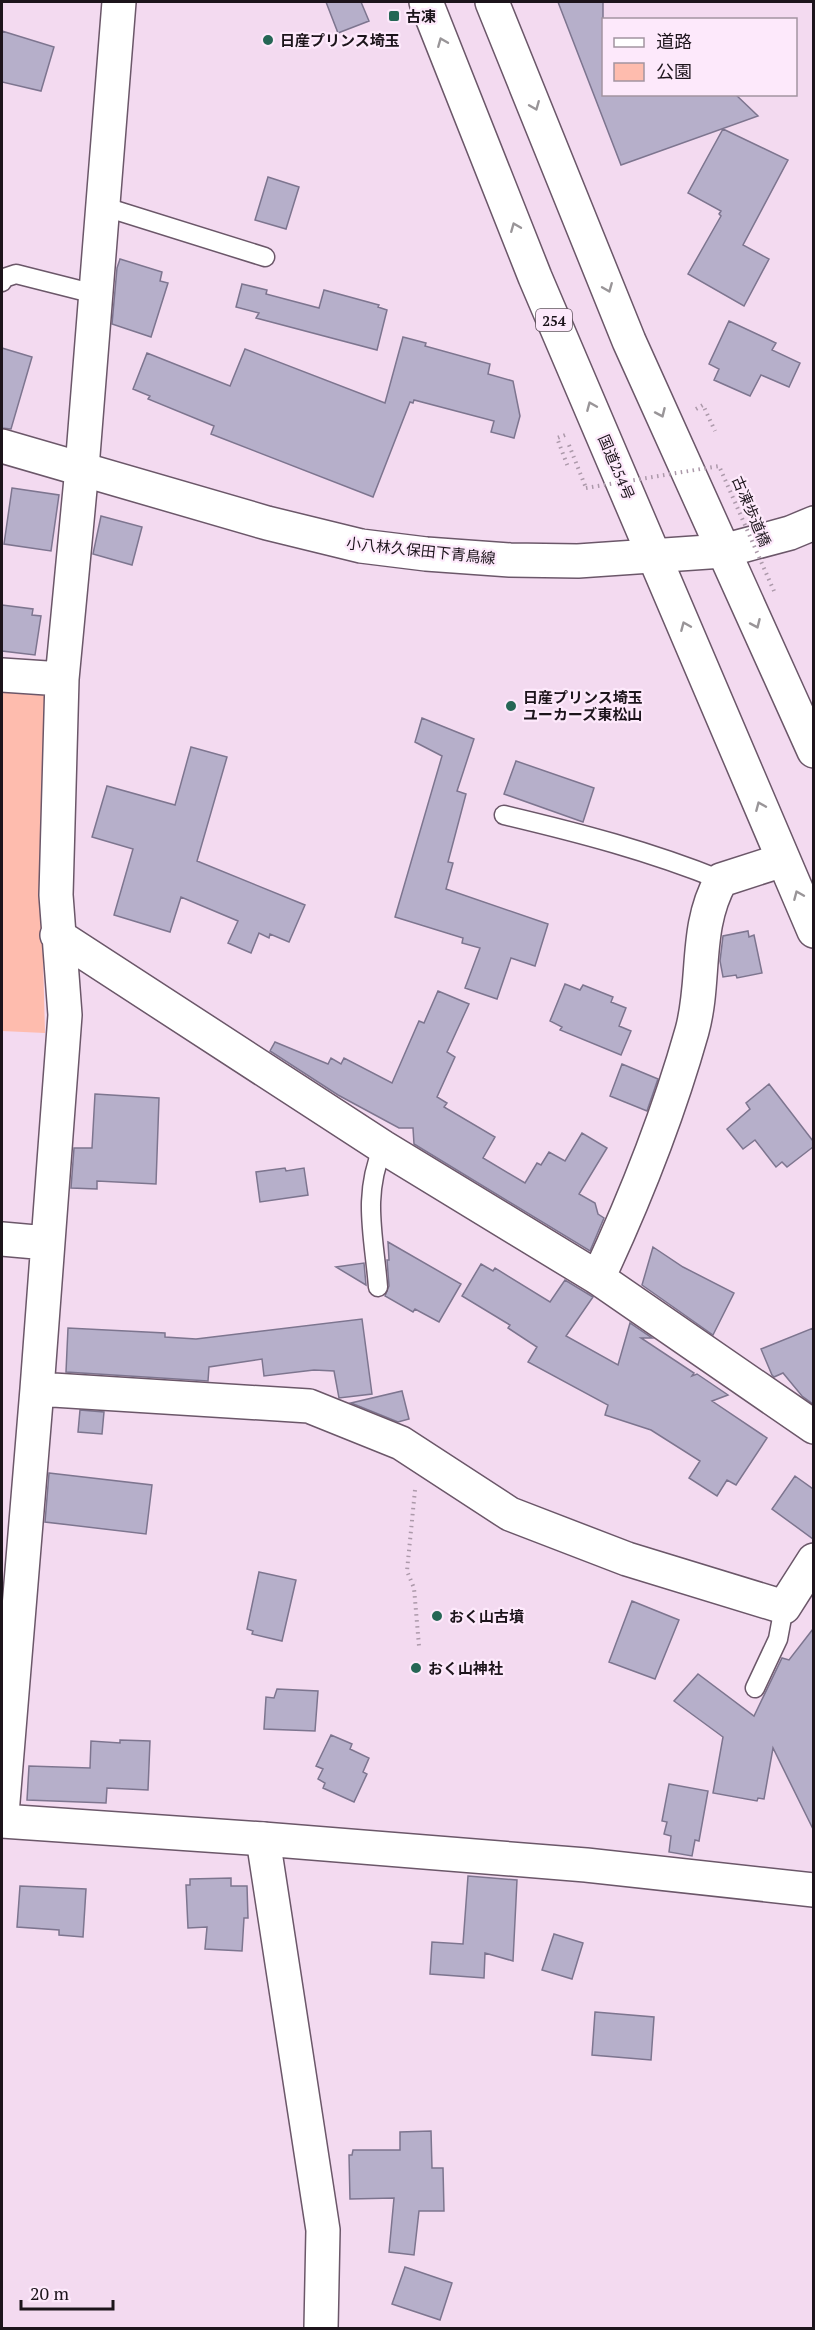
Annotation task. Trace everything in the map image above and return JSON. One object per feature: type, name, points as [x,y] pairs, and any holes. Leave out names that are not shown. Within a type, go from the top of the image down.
[{"type":"main road","points":[[2,1814],[37,1389],[64,1015],[56,895],[62,679],[119,2]]},
{"type":"main road","name":"国道254号","points":[[426,2],[535,277],[656,556],[813,931]]},
{"type":"main road","points":[[492,2],[629,341],[813,751]]},
{"type":"main road","name":"小八林久保田下青鳥線","points":[[2,446],[267,523],[361,546],[510,560],[578,561],[723,551],[790,533],[813,523]]},
{"type":"main road","points":[[2,675],[62,679]]},
{"type":"main road","points":[[598,1278],[631,1207],[675,1086],[693,1028],[705,920],[711,898],[721,880],[783,860]]},
{"type":"main road","points":[[57,935],[383,1147],[598,1278],[813,1428]]},
{"type":"main road","points":[[2,1239],[47,1243]]},
{"type":"main road","points":[[37,1389],[309,1406],[401,1443],[510,1514],[627,1559],[784,1607],[813,1560]]},
{"type":"main road","points":[[2,1821],[586,1865],[813,1890]]},
{"type":"main road","points":[[263,1839],[322,2229],[321,2328]]},
{"type":"lane","points":[[102,206],[265,257]]},
{"type":"lane","points":[[2,282],[4,278],[16,274],[95,294]]},
{"type":"lane","points":[[504,815],[591,835],[666,858],[721,880]]},
{"type":"lane","points":[[378,1287],[370,1215],[370,1187],[375,1165],[383,1147]]},
{"type":"lane","points":[[755,1688],[778,1639],[784,1607]]},
{"type":"path","points":[[696,409],[703,405],[715,431]]},
{"type":"path","points":[[565,435],[557,438],[568,466]]},
{"type":"path","name":"古凍歩道橋","points":[[586,488],[719,466],[774,591]]},
{"type":"path","points":[[419,1646],[414,1588],[407,1571],[415,1488],[422,1456]]},
{"type":"green space","points":[[2,681],[52,691],[41,882],[45,1033],[2,1031]]},
{"type":"building","points":[[326,2],[361,2],[369,21],[338,33]]},
{"type":"building","points":[[558,2],[603,2],[602,96],[737,96],[758,116],[621,165]]},
{"type":"building","points":[[2,31],[54,47],[41,91],[2,82]]},
{"type":"building","points":[[723,129],[788,160],[743,245],[769,259],[744,306],[688,274],[721,216],[719,214],[721,211],[688,193]]},
{"type":"building","points":[[268,177],[299,187],[286,229],[255,220]]},
{"type":"building","points":[[120,259],[162,272],[160,281],[168,283],[151,337],[112,324],[117,268]]},
{"type":"building","points":[[242,284],[267,290],[266,294],[319,308],[324,290],[379,305],[378,307],[387,310],[377,350],[256,318],[259,313],[236,307]]},
{"type":"building","points":[[729,321],[776,343],[772,350],[800,363],[789,387],[761,375],[750,396],[714,380],[719,369],[709,364]]},
{"type":"building","points":[[403,337],[426,343],[425,346],[490,364],[488,374],[513,381],[520,416],[514,438],[491,432],[494,421],[414,400],[413,403],[410,402],[373,497],[211,434],[214,426],[148,399],[150,396],[133,389],[147,353],[230,386],[245,349],[385,403]]},
{"type":"building","points":[[2,348],[32,357],[11,429],[2,428]]},
{"type":"building","points":[[12,488],[59,495],[51,551],[4,544]]},
{"type":"building","points":[[101,516],[142,527],[132,565],[93,554]]},
{"type":"building","points":[[2,605],[33,609],[32,615],[41,616],[35,655],[2,651]]},
{"type":"building","points":[[422,718],[474,739],[457,791],[466,794],[448,862],[453,863],[446,889],[548,924],[535,966],[511,958],[497,999],[465,988],[480,948],[462,943],[463,938],[395,917],[442,756],[415,742]]},
{"type":"building","points":[[191,747],[227,757],[197,861],[305,905],[289,942],[270,934],[269,938],[259,933],[251,953],[228,943],[238,921],[181,897],[170,932],[114,915],[133,849],[92,837],[107,786],[175,805]]},
{"type":"building","points":[[516,761],[594,788],[583,822],[504,794]]},
{"type":"building","points":[[748,931],[749,937],[754,935],[762,973],[737,978],[736,975],[723,977],[720,961],[723,936]]},
{"type":"building","points":[[565,984],[580,990],[583,985],[613,997],[611,1002],[626,1008],[619,1026],[631,1031],[621,1055],[560,1030],[562,1027],[550,1021]]},
{"type":"building","points":[[438,991],[469,1004],[447,1052],[455,1057],[437,1097],[447,1103],[444,1107],[495,1137],[483,1158],[525,1183],[537,1163],[541,1165],[549,1152],[565,1161],[582,1133],[607,1148],[579,1194],[595,1203],[598,1214],[604,1218],[590,1251],[414,1144],[413,1128],[399,1128],[338,1095],[270,1051],[275,1042],[328,1064],[331,1058],[341,1064],[344,1058],[392,1083],[419,1021],[424,1023]]},
{"type":"building","points":[[622,1064],[658,1079],[647,1111],[610,1096]]},
{"type":"building","points":[[769,1084],[813,1141],[813,1147],[787,1167],[782,1162],[776,1167],[755,1140],[743,1149],[727,1129],[750,1109],[746,1103]]},
{"type":"building","points":[[95,1094],[159,1098],[156,1184],[97,1181],[97,1189],[71,1188],[74,1148],[92,1148]]},
{"type":"building","points":[[285,1168],[286,1171],[304,1168],[308,1195],[260,1202],[256,1172]]},
{"type":"building","points":[[388,1242],[461,1284],[439,1322],[415,1309],[413,1312],[385,1296],[389,1286]]},
{"type":"building","points":[[653,1247],[683,1267],[734,1293],[713,1335],[642,1285]]},
{"type":"building","points":[[364,1263],[366,1285],[336,1267]]},
{"type":"building","points":[[481,1264],[493,1271],[495,1268],[550,1302],[565,1280],[593,1297],[566,1336],[618,1365],[630,1323],[652,1338],[641,1338],[694,1373],[692,1376],[697,1374],[728,1395],[712,1401],[767,1438],[736,1485],[727,1480],[717,1496],[689,1478],[700,1461],[651,1430],[605,1415],[608,1405],[528,1362],[537,1347],[508,1328],[510,1325],[462,1296]]},
{"type":"building","points":[[362,1319],[372,1394],[339,1398],[334,1371],[314,1370],[264,1376],[262,1359],[209,1367],[208,1381],[66,1372],[68,1328],[165,1333],[165,1337],[196,1339]]},
{"type":"building","points":[[813,1328],[813,1404],[802,1396],[783,1373],[774,1377],[772,1375],[761,1349]]},
{"type":"building","points":[[402,1391],[409,1419],[398,1422],[351,1403]]},
{"type":"building","points":[[80,1410],[104,1412],[102,1434],[78,1432]]},
{"type":"building","points":[[49,1473],[152,1485],[146,1534],[45,1522]]},
{"type":"building","points":[[795,1476],[813,1489],[813,1539],[772,1509]]},
{"type":"building","points":[[259,1572],[296,1580],[282,1641],[252,1634],[253,1631],[247,1629]]},
{"type":"building","points":[[632,1601],[679,1620],[655,1679],[609,1662]]},
{"type":"building","points":[[813,1629],[813,1829],[773,1748],[764,1799],[758,1798],[757,1801],[713,1793],[723,1737],[674,1701],[698,1674],[754,1716],[782,1658],[789,1660]]},
{"type":"building","points":[[277,1689],[318,1691],[315,1731],[264,1729],[266,1697],[274,1698]]},
{"type":"building","points":[[331,1735],[352,1744],[350,1749],[369,1758],[363,1772],[367,1774],[354,1802],[323,1788],[325,1783],[318,1779],[323,1769],[316,1766]]},
{"type":"building","points":[[120,1740],[150,1741],[148,1790],[107,1788],[106,1803],[27,1800],[29,1766],[90,1768],[91,1741],[120,1743]]},
{"type":"building","points":[[669,1784],[708,1791],[699,1841],[695,1840],[692,1856],[669,1852],[671,1836],[664,1834],[667,1822],[662,1821]]},
{"type":"building","points":[[468,1876],[517,1880],[513,1961],[485,1953],[484,1978],[430,1974],[432,1942],[463,1944]]},
{"type":"building","points":[[231,1878],[231,1886],[247,1886],[248,1918],[244,1918],[242,1951],[205,1949],[207,1927],[188,1928],[186,1885],[190,1885],[190,1879]]},
{"type":"building","points":[[20,1886],[86,1889],[83,1937],[59,1935],[59,1930],[17,1927]]},
{"type":"building","points":[[554,1934],[583,1943],[572,1979],[542,1970]]},
{"type":"building","points":[[595,2012],[654,2017],[651,2060],[592,2055]]},
{"type":"building","points":[[431,2131],[432,2168],[443,2168],[444,2211],[419,2211],[414,2255],[389,2252],[394,2198],[350,2199],[349,2155],[352,2155],[353,2150],[400,2150],[400,2132]]},
{"type":"building","points":[[405,2267],[452,2283],[440,2320],[392,2304]]},
{"type":"place","name":"古凍","points":[[394,16]]},
{"type":"place","name":"日産プリンス埼玉","points":[[268,40]]},
{"type":"place","name":"日産プリンス埼玉 ユーカーズ東松山","points":[[511,706]]},
{"type":"place","name":"おく山古墳","points":[[437,1616]]},
{"type":"place","name":"おく山神社","points":[[416,1668]]}]
